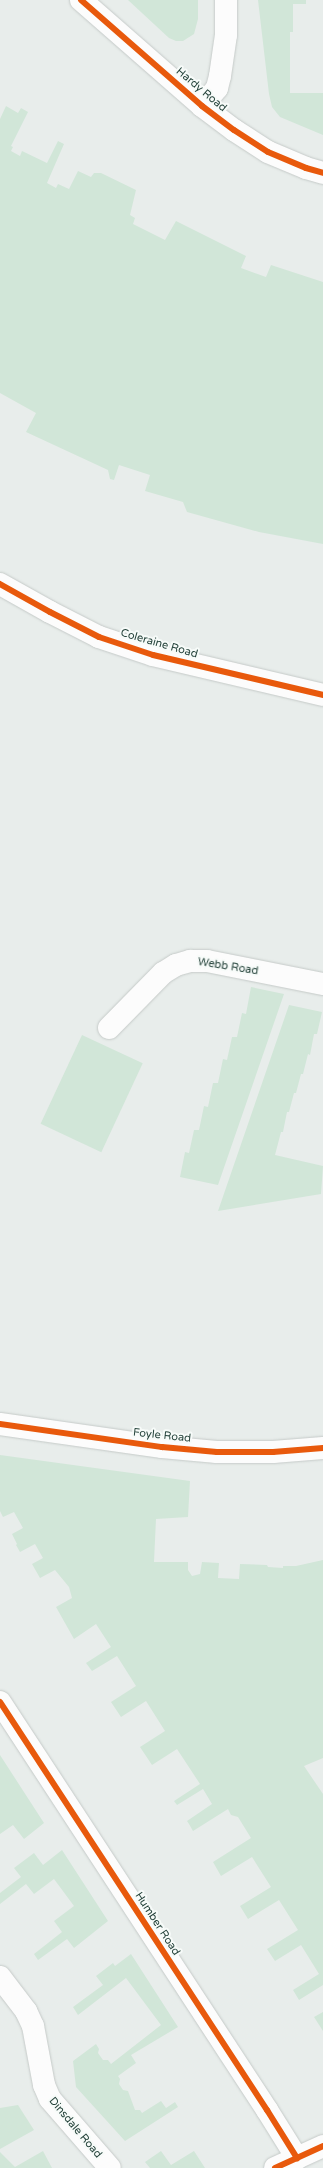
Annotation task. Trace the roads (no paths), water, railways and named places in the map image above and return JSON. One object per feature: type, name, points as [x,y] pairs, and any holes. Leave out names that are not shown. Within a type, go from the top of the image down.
[{"type":"street","name":"Hardy Road","points":[[81,0],[202,106],[234,130],[268,152],[323,173]]},
{"type":"street","points":[[202,106],[217,88],[226,35],[226,0]]},
{"type":"street","name":"Coleraine Road","points":[[0,584],[99,637],[153,655],[323,695]]},
{"type":"street","name":"Webb Road","points":[[109,1028],[163,974],[176,965],[190,961],[207,961],[323,984]]},
{"type":"street","name":"Foyle Road","points":[[0,1424],[162,1447],[217,1452],[273,1452],[323,1448]]},
{"type":"street","name":"Humber Road","points":[[0,1702],[297,2158]]},
{"type":"street","name":"Dinsdale Road","points":[[0,1977],[26,2011],[33,2026],[37,2039],[44,2085],[50,2099],[110,2168]]},
{"type":"street","points":[[275,2168],[323,2146]]}]
